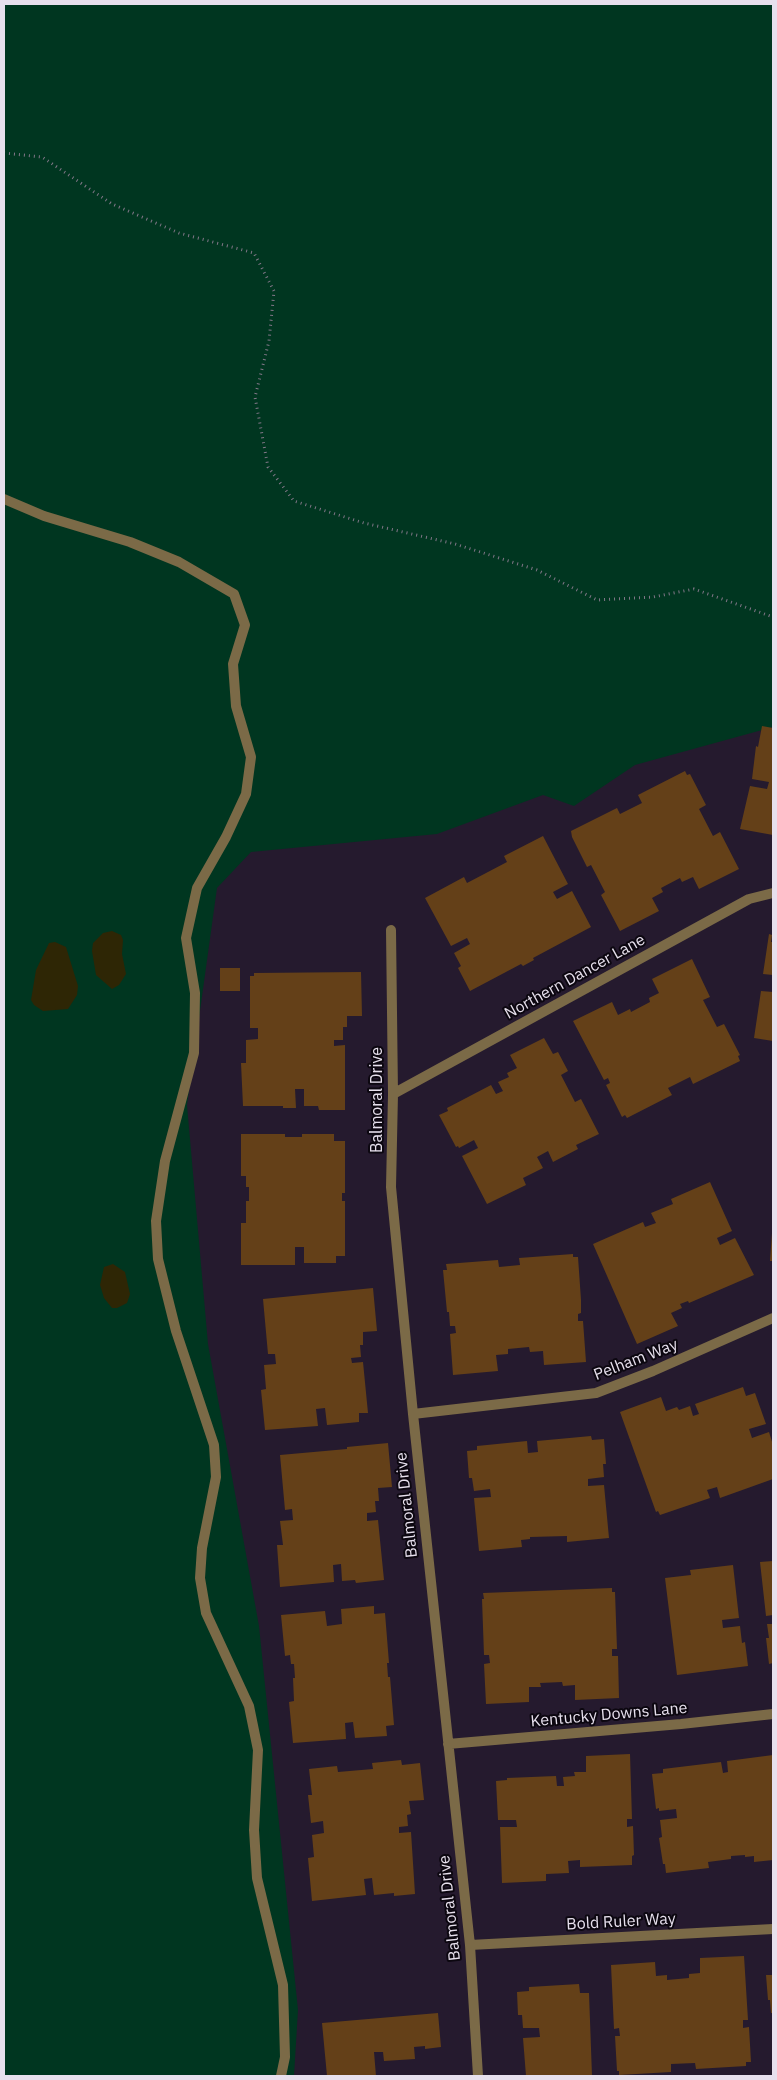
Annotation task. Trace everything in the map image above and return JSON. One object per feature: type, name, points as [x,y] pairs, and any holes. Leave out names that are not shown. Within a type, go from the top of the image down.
[{"type":"street","points":[[4,499],[44,516],[130,542],[179,562],[234,594],[245,625],[233,664],[236,706],[252,757],[246,794],[226,837],[197,888],[186,938],[195,992],[194,1053],[165,1161],[156,1221],[158,1259],[176,1331],[214,1445],[216,1477],[202,1548],[200,1578],[206,1613],[249,1706],[258,1750],[254,1830],[257,1878],[282,1985],[286,2057],[281,2076]]},
{"type":"street","name":"Northern Dancer Lane","points":[[393,1094],[749,898],[773,893]]},
{"type":"street","name":"Balmoral Drive","points":[[391,930],[393,1094],[391,1187],[413,1414],[470,1946],[478,2076]]},
{"type":"street","name":"Pelham Way","points":[[413,1414],[596,1393],[677,1362],[773,1318]]},
{"type":"street","name":"Kentucky Downs Lane","points":[[448,1744],[681,1724],[773,1714]]},
{"type":"street","name":"Bold Ruler Way","points":[[470,1946],[773,1929]]},
{"type":"path","points":[[4,153],[42,157],[112,204],[179,232],[254,253],[274,291],[269,341],[255,397],[268,467],[294,501],[364,523],[455,544],[537,570],[597,600],[653,597],[694,589],[773,617]]},
{"type":"green space","points":[[4,4],[773,4],[773,727],[635,765],[574,806],[543,795],[437,834],[251,852],[217,888],[187,1105],[208,1344],[259,1626],[298,2010],[294,2076],[6,2076],[4,2073]]},
{"type":"sand","points":[[112,931],[121,935],[123,940],[122,954],[126,974],[119,985],[112,989],[96,975],[92,951],[93,943],[103,933]]},
{"type":"sand","points":[[55,942],[66,947],[78,986],[77,995],[68,1009],[43,1011],[34,1005],[31,1000],[36,970],[49,943]]},
{"type":"sand","points":[[113,1264],[125,1272],[130,1294],[127,1303],[117,1308],[112,1308],[104,1298],[100,1285],[104,1267]]},
{"type":"building","points":[[762,726],[773,728],[773,835],[740,829],[750,786],[767,789],[769,782],[752,779],[756,746],[758,747]]},
{"type":"building","points":[[685,771],[687,775],[690,774],[706,805],[699,809],[713,836],[720,832],[739,869],[699,889],[693,877],[682,882],[680,878],[661,888],[663,892],[652,898],[659,911],[620,931],[601,895],[605,892],[591,865],[587,867],[572,837],[571,831],[617,808],[620,814],[642,803],[638,795]]},
{"type":"building","points":[[543,836],[568,884],[553,892],[557,899],[572,891],[591,927],[533,958],[534,960],[523,966],[521,964],[470,991],[458,968],[461,966],[454,953],[470,944],[467,938],[451,946],[425,898],[464,877],[467,883],[507,862],[504,856]]},
{"type":"building","points":[[769,934],[772,935],[771,942],[773,942],[773,975],[763,974]]},
{"type":"building","points":[[692,959],[710,997],[703,1000],[717,1027],[724,1024],[740,1055],[738,1056],[740,1061],[693,1084],[690,1077],[668,1088],[672,1095],[627,1118],[625,1115],[622,1117],[606,1085],[610,1083],[608,1078],[604,1080],[573,1021],[612,1002],[618,1015],[630,1009],[631,1012],[650,1002],[649,998],[659,993],[652,979]]},
{"type":"building","points":[[220,968],[240,968],[240,991],[220,991]]},
{"type":"building","points":[[361,972],[362,1016],[347,1016],[347,1027],[343,1027],[343,1040],[334,1040],[334,1046],[345,1045],[345,1110],[319,1110],[318,1106],[304,1106],[304,1089],[295,1089],[296,1108],[283,1108],[283,1106],[243,1106],[241,1063],[246,1063],[246,1040],[258,1039],[258,1028],[250,1028],[250,976],[254,976],[254,973]]},
{"type":"building","points":[[761,991],[773,992],[773,1041],[754,1038]]},
{"type":"building","points":[[544,1038],[553,1054],[558,1052],[568,1071],[561,1075],[575,1102],[581,1099],[599,1134],[576,1145],[578,1149],[553,1162],[548,1151],[537,1157],[543,1168],[523,1178],[526,1185],[487,1204],[462,1156],[478,1148],[474,1140],[459,1148],[458,1146],[456,1147],[439,1115],[448,1111],[447,1108],[491,1085],[496,1094],[503,1091],[498,1082],[509,1077],[507,1073],[517,1068],[510,1055]]},
{"type":"building","points":[[241,1134],[285,1134],[285,1137],[302,1137],[302,1134],[334,1134],[334,1141],[345,1141],[345,1193],[342,1193],[342,1201],[345,1201],[345,1256],[336,1256],[336,1263],[304,1263],[304,1247],[295,1247],[295,1265],[241,1265],[241,1223],[246,1223],[246,1201],[249,1201],[249,1187],[246,1187],[246,1176],[241,1176]]},
{"type":"building","points":[[710,1182],[732,1231],[717,1238],[720,1245],[735,1238],[754,1275],[689,1303],[688,1301],[680,1304],[682,1308],[671,1313],[678,1326],[637,1344],[593,1244],[643,1222],[645,1227],[656,1223],[651,1213],[673,1204],[671,1199]]},
{"type":"building","points":[[772,1233],[773,1261],[770,1261]]},
{"type":"building","points":[[573,1254],[573,1257],[578,1257],[581,1313],[578,1314],[578,1321],[583,1321],[586,1362],[544,1365],[543,1351],[530,1352],[529,1347],[508,1349],[508,1354],[496,1355],[498,1371],[453,1375],[450,1334],[456,1333],[455,1326],[450,1326],[449,1312],[447,1312],[443,1270],[447,1270],[446,1264],[498,1260],[499,1267],[520,1265],[519,1258]]},
{"type":"building","points":[[373,1288],[377,1331],[363,1332],[363,1345],[360,1345],[361,1357],[351,1358],[352,1363],[363,1362],[368,1413],[359,1413],[359,1422],[327,1425],[325,1408],[316,1409],[318,1426],[265,1430],[261,1390],[266,1389],[264,1365],[276,1364],[275,1354],[268,1354],[263,1299]]},
{"type":"building","points":[[743,1387],[746,1396],[755,1393],[766,1424],[749,1429],[752,1438],[769,1432],[773,1445],[773,1479],[720,1498],[717,1487],[707,1490],[710,1498],[660,1515],[658,1511],[656,1512],[620,1412],[661,1397],[666,1411],[677,1407],[679,1410],[690,1406],[693,1416],[699,1414],[695,1404]]},
{"type":"building","points":[[591,1436],[592,1440],[604,1439],[606,1464],[603,1464],[604,1477],[588,1479],[588,1486],[604,1485],[609,1538],[567,1542],[567,1536],[530,1537],[530,1539],[521,1540],[522,1547],[479,1551],[474,1498],[491,1497],[490,1489],[474,1491],[472,1478],[469,1478],[467,1451],[477,1450],[477,1446],[527,1441],[528,1453],[538,1452],[537,1441]]},
{"type":"building","points":[[388,1443],[392,1487],[378,1488],[379,1501],[375,1501],[376,1512],[367,1513],[367,1521],[378,1520],[384,1580],[356,1583],[355,1580],[342,1581],[341,1564],[333,1565],[334,1582],[280,1587],[277,1545],[283,1545],[280,1521],[293,1520],[292,1509],[285,1510],[280,1455]]},
{"type":"building","points":[[773,1561],[773,1615],[766,1616],[760,1562]]},
{"type":"building","points":[[733,1565],[739,1618],[722,1620],[723,1628],[740,1626],[742,1643],[745,1642],[748,1666],[677,1675],[665,1578],[691,1575],[690,1570]]},
{"type":"building","points":[[612,1588],[612,1592],[615,1592],[617,1649],[612,1649],[612,1656],[618,1656],[619,1698],[575,1700],[575,1685],[563,1686],[562,1682],[540,1683],[541,1687],[529,1687],[529,1702],[486,1704],[484,1664],[490,1663],[489,1655],[484,1655],[483,1593]]},
{"type":"building","points":[[374,1606],[374,1614],[385,1613],[389,1663],[387,1663],[388,1677],[390,1677],[394,1725],[386,1726],[387,1736],[355,1738],[353,1722],[345,1723],[346,1739],[293,1743],[289,1702],[294,1701],[294,1664],[291,1664],[290,1655],[285,1656],[281,1615],[325,1611],[327,1626],[342,1624],[341,1609]]},
{"type":"building","points":[[767,1624],[773,1624],[773,1663],[769,1664],[766,1638],[769,1638]]},
{"type":"building","points":[[630,1754],[632,1819],[627,1819],[627,1827],[633,1826],[634,1855],[632,1856],[632,1865],[580,1867],[580,1860],[568,1861],[569,1873],[546,1874],[546,1881],[502,1883],[500,1827],[517,1827],[516,1820],[498,1820],[496,1781],[507,1780],[507,1778],[556,1776],[557,1786],[564,1786],[563,1777],[575,1776],[574,1772],[586,1772],[586,1756]]},
{"type":"building","points":[[773,1755],[773,1860],[754,1862],[754,1856],[731,1856],[731,1859],[708,1862],[709,1868],[666,1873],[659,1838],[662,1837],[660,1820],[677,1818],[676,1809],[659,1811],[659,1808],[656,1809],[652,1774],[663,1773],[663,1769],[721,1762],[723,1773],[728,1772],[727,1761]]},
{"type":"building","points":[[401,1760],[402,1765],[420,1763],[424,1800],[409,1801],[411,1814],[407,1815],[408,1826],[399,1827],[399,1833],[411,1832],[415,1894],[394,1896],[394,1893],[374,1895],[372,1878],[364,1879],[366,1895],[312,1901],[308,1858],[314,1857],[312,1835],[324,1833],[323,1821],[311,1823],[308,1795],[312,1795],[309,1769],[337,1766],[338,1772],[373,1769],[372,1763]]},
{"type":"building","points":[[744,1956],[748,2020],[743,2020],[743,2028],[749,2027],[751,2062],[746,2062],[746,2066],[696,2069],[695,2063],[671,2064],[671,2072],[619,2075],[619,2071],[617,2071],[615,2036],[620,2036],[619,2028],[614,2029],[611,1965],[655,1962],[656,1976],[667,1975],[667,1980],[689,1978],[689,1974],[700,1973],[700,1958]]},
{"type":"building","points":[[766,1975],[773,1975],[773,2013],[771,2013],[770,2000],[768,2000]]},
{"type":"building","points":[[579,1984],[580,1993],[589,1993],[592,2076],[526,2076],[523,2038],[540,2037],[539,2028],[523,2028],[522,2015],[518,2015],[517,1992],[529,1991],[529,1987]]},
{"type":"building","points":[[438,2013],[441,2047],[425,2049],[425,2046],[414,2047],[415,2059],[384,2061],[383,2052],[374,2052],[376,2076],[327,2076],[322,2023]]}]
